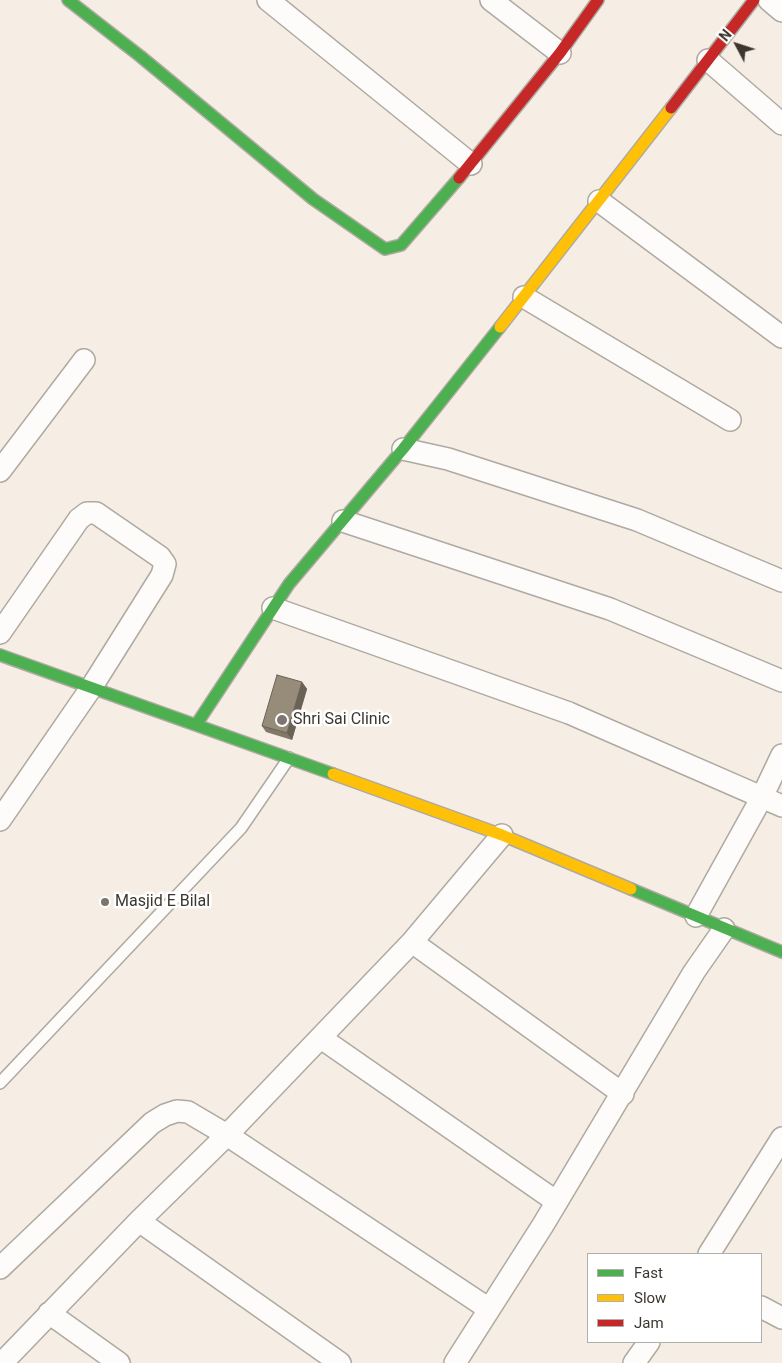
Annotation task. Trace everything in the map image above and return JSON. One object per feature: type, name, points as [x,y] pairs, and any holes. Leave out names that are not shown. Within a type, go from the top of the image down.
[{"type":"street","points":[[68,0],[313,199],[380,247],[390,249],[401,245],[472,164],[560,52],[598,0]]},
{"type":"street","points":[[268,0],[472,164]]},
{"type":"street","points":[[491,0],[560,52]]},
{"type":"street","points":[[196,725],[273,608],[524,298],[754,0]]},
{"type":"street","points":[[769,0],[782,11]]},
{"type":"street","points":[[708,60],[782,124]]},
{"type":"street","points":[[599,201],[782,337]]},
{"type":"street","points":[[524,298],[730,420]]},
{"type":"street","points":[[0,470],[84,360]]},
{"type":"street","points":[[403,449],[448,459],[637,520],[782,581]]},
{"type":"street","points":[[0,633],[79,518],[86,513],[96,513],[160,557],[165,564],[162,575],[91,688],[0,820]]},
{"type":"street","points":[[343,521],[610,610],[782,681]]},
{"type":"street","points":[[273,608],[569,713],[782,806]]},
{"type":"street","points":[[0,655],[502,834],[782,952]]},
{"type":"street","points":[[696,916],[762,797],[782,755]]},
{"type":"street","points":[[2,1363],[138,1221],[227,1135],[412,942],[502,834]]},
{"type":"street","points":[[455,1363],[558,1202],[694,972],[724,929]]},
{"type":"street","points":[[412,942],[623,1094]]},
{"type":"street","points":[[321,1038],[558,1202]]},
{"type":"street","points":[[0,1268],[152,1124],[165,1114],[177,1111],[188,1112],[227,1135],[489,1309]]},
{"type":"street","points":[[710,1253],[782,1138]]},
{"type":"street","points":[[138,1221],[340,1363]]},
{"type":"street","points":[[762,1308],[782,1318]]},
{"type":"street","points":[[49,1313],[120,1363]]},
{"type":"street","points":[[634,1363],[648,1343]]},
{"type":"lane","points":[[0,1083],[241,828],[289,758]]},
{"type":"building","points":[[277,675],[302,682],[287,733],[262,726]]},
{"type":"traffic: fast","points":[[68,0],[140,56],[313,199],[385,249],[401,245],[459,178]]},
{"type":"traffic: fast","points":[[196,725],[289,584],[403,449],[500,327]]},
{"type":"traffic: fast","points":[[0,655],[333,774]]},
{"type":"traffic: fast","points":[[631,889],[782,952]]},
{"type":"traffic: slow","points":[[500,327],[671,108]]},
{"type":"traffic: slow","points":[[333,774],[502,835],[631,889]]},
{"type":"traffic: jam","points":[[459,178],[560,53],[598,0]]},
{"type":"traffic: jam","points":[[671,108],[754,0]]},
{"type":"place","name":"Shri Sai Clinic","points":[[282,720]]},
{"type":"place","name":"Masjid E Bilal","points":[[105,902]]}]
